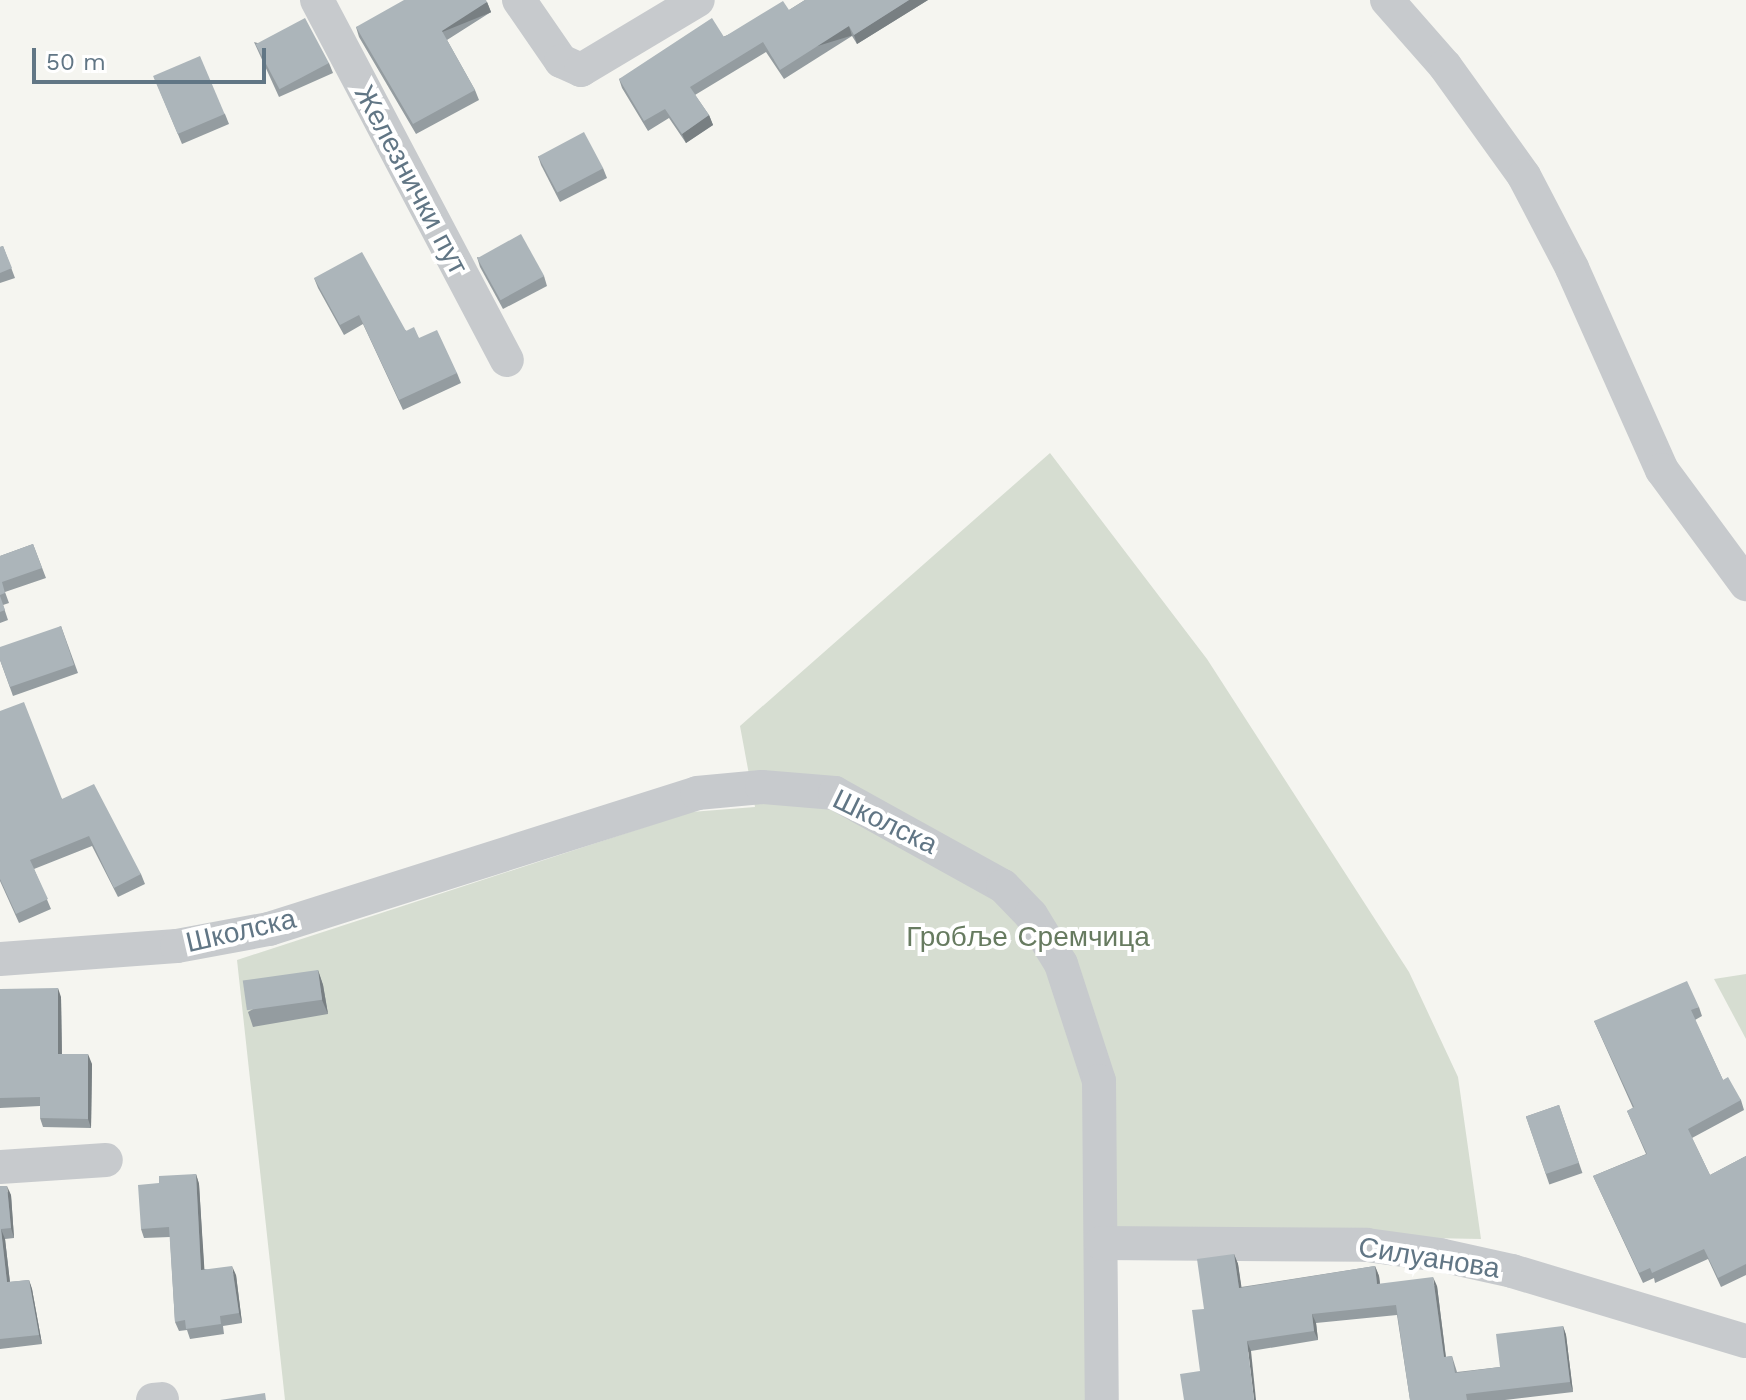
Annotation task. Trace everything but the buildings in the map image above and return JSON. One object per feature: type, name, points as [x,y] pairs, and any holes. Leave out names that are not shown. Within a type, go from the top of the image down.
[{"type":"street","name":"Железнички пут","points":[[317,0],[507,360]]},
{"type":"street","points":[[519,0],[561,61],[581,70],[698,0]]},
{"type":"street","points":[[1387,0],[1445,66],[1524,176],[1572,268],[1662,470],[1746,584]]},
{"type":"street","name":"Школска","points":[[0,959],[177,946],[269,929],[697,793],[762,787],[835,793],[1003,886],[1031,915],[1061,964],[1099,1081],[1102,1400]]},
{"type":"street","points":[[0,1167],[106,1160]]},
{"type":"street","name":"Силуанова","points":[[1101,1243],[1367,1245],[1440,1255],[1512,1271],[1746,1341]]},
{"type":"green space","name":"Гробље Сремчица","points":[[1050,453],[1207,659],[1409,972],[1458,1077],[1481,1239],[1115,1232],[1088,1400],[285,1400],[237,960],[691,812],[755,807],[740,726]]},
{"type":"green space","points":[[1746,974],[1746,1039],[1714,979]]}]
